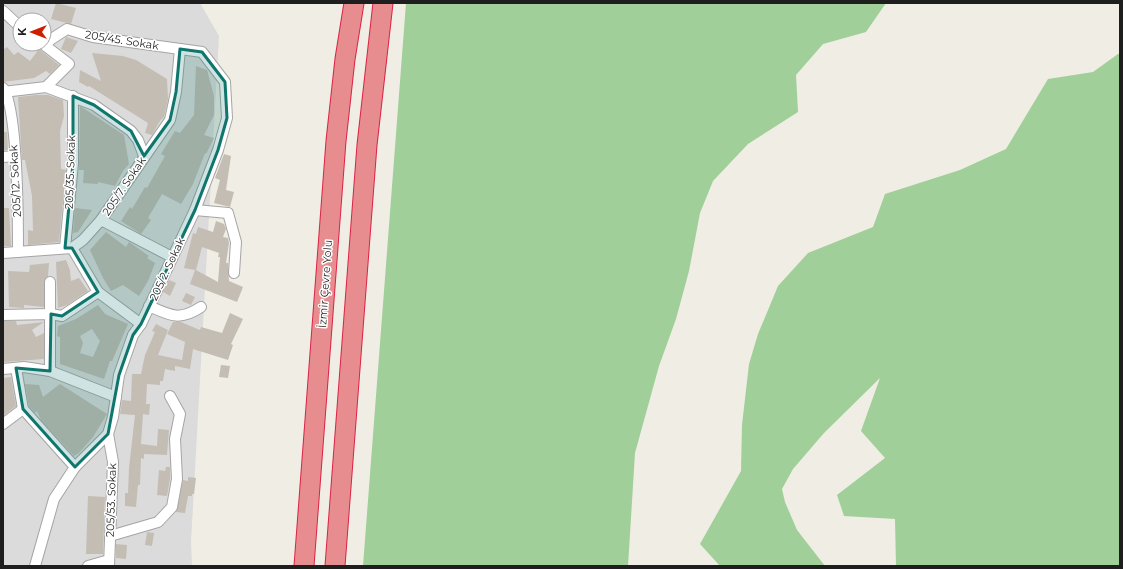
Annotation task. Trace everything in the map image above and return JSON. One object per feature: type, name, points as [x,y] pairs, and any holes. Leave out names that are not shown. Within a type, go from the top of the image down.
[{"type":"highway","points":[[345,59],[351,3]]},
{"type":"highway","name":"İzmir Çevre Yolu","points":[[304,566],[336,141],[345,59],[354,3]]},
{"type":"highway","points":[[335,566],[367,145],[383,3]]},
{"type":"street","points":[[3,11],[12,19]]},
{"type":"street","name":"205/45. Sokak","points":[[52,39],[66,29],[93,37],[180,49]]},
{"type":"street","name":"205/7. Sokak","points":[[68,248],[83,240],[101,220],[170,120],[176,92],[180,49]]},
{"type":"street","name":"205/2. Sokak","points":[[108,434],[113,417],[119,375],[133,335],[141,324],[195,210],[218,150],[227,118],[225,82],[202,52],[180,49]]},
{"type":"street","points":[[46,87],[69,64],[52,51]]},
{"type":"street","points":[[4,90],[46,87],[94,105],[131,131],[138,140],[144,156]]},
{"type":"street","name":"205/12. Sokak","points":[[4,90],[11,118],[15,156],[18,193],[18,252]]},
{"type":"street","name":"205/35. Sokak","points":[[68,248],[73,163],[72,96]]},
{"type":"street","points":[[3,157],[15,156]]},
{"type":"street","points":[[195,210],[228,213],[236,242],[234,273]]},
{"type":"street","points":[[101,220],[172,257]]},
{"type":"street","points":[[3,253],[68,248],[98,292],[141,324]]},
{"type":"street","points":[[50,282],[50,371]]},
{"type":"street","points":[[3,316],[51,314],[62,316],[98,292]]},
{"type":"street","points":[[149,306],[172,316],[191,314],[201,307]]},
{"type":"street","points":[[3,369],[24,367],[50,371],[116,397]]},
{"type":"street","points":[[16,368],[23,409],[75,467]]},
{"type":"street","points":[[110,536],[158,522],[172,507],[177,479],[176,439],[180,414],[170,396]]},
{"type":"street","points":[[3,424],[23,409]]},
{"type":"street","points":[[35,566],[54,500],[75,467],[108,434]]},
{"type":"street","name":"205/53. Sokak","points":[[108,434],[113,462],[109,563]]},
{"type":"street","points":[[88,566],[109,563]]},
{"type":"highlighted area","points":[[180,49],[202,52],[225,82],[227,118],[218,150],[195,210],[141,324],[133,335],[119,375],[108,434],[75,467],[23,409],[16,368],[50,371],[51,314],[62,316],[98,292],[72,248],[65,248],[73,163],[73,96],[94,105],[131,131],[144,156],[170,120],[176,92]]},
{"type":"shaded area","points":[[3,3],[200,3],[219,36],[191,542],[192,566],[3,566]]},
{"type":"green space","points":[[406,3],[886,3],[866,32],[823,44],[796,75],[798,112],[748,144],[713,181],[700,213],[689,271],[676,319],[659,366],[635,453],[628,566],[363,566]]},
{"type":"green space","points":[[1120,54],[1120,566],[896,566],[895,519],[844,516],[837,495],[885,458],[861,431],[880,378],[824,433],[793,469],[782,489],[785,502],[797,530],[825,566],[720,566],[700,544],[741,471],[742,425],[749,364],[758,334],[778,286],[808,253],[873,227],[885,194],[960,170],[1006,149],[1048,79],[1093,72]]},
{"type":"building","points":[[56,3],[76,8],[71,24],[52,19]]},
{"type":"building","points":[[66,37],[78,41],[71,53],[61,49]]},
{"type":"building","points":[[7,47],[14,55],[18,52],[30,61],[37,52],[43,52],[59,65],[50,74],[46,71],[34,78],[3,82],[3,50]]},
{"type":"building","points":[[92,53],[123,56],[136,60],[167,79],[168,99],[164,117],[152,135],[145,133],[148,123],[89,86],[88,87],[79,82],[80,70],[101,81]]},
{"type":"building","points":[[196,66],[207,70],[214,96],[214,115],[204,135],[214,138],[206,154],[205,153],[193,184],[181,204],[162,194],[148,218],[151,220],[141,234],[121,221],[130,207],[132,209],[145,187],[147,188],[165,156],[161,154],[175,131],[180,133],[194,115]]},
{"type":"building","points":[[48,95],[63,100],[64,116],[60,131],[61,169],[66,170],[59,242],[28,245],[28,230],[33,231],[32,196],[25,160],[22,160],[18,97]]},
{"type":"building","points":[[80,106],[124,135],[129,164],[123,171],[115,186],[98,182],[98,184],[83,183],[84,170],[79,170]]},
{"type":"building","points":[[3,132],[7,132],[8,150],[3,150]]},
{"type":"building","points":[[224,154],[231,156],[226,190],[234,192],[230,207],[214,203],[220,180],[215,178]]},
{"type":"building","points":[[3,208],[9,208],[11,246],[3,246]]},
{"type":"building","points":[[75,208],[92,210],[78,232],[73,233]]},
{"type":"building","points":[[216,221],[224,224],[226,229],[223,237],[228,238],[229,243],[226,263],[228,263],[229,281],[243,287],[237,302],[190,284],[195,270],[184,268],[193,233],[196,234],[198,227],[213,232]],"holes":[[[202,247],[219,253],[218,257],[220,257],[218,282],[196,270]]]},
{"type":"building","points":[[106,232],[126,247],[129,242],[149,256],[147,258],[155,263],[148,281],[139,296],[123,285],[111,291],[103,278],[90,250]]},
{"type":"building","points":[[66,260],[70,270],[71,281],[79,278],[88,291],[67,305],[58,308],[56,262]]},
{"type":"building","points":[[49,263],[48,276],[44,282],[44,307],[24,305],[24,308],[9,307],[8,271],[29,272],[30,265]]},
{"type":"building","points":[[169,280],[176,283],[170,296],[163,292]]},
{"type":"building","points":[[186,293],[195,297],[191,305],[182,301]]},
{"type":"building","points":[[98,305],[105,314],[128,324],[112,361],[110,361],[104,379],[60,364],[60,337],[57,336],[58,326],[76,319]],"holes":[[[92,329],[100,341],[93,357],[80,353],[83,343],[80,336]]]},
{"type":"building","points":[[230,313],[243,319],[231,344],[233,345],[228,360],[193,349],[190,369],[175,366],[175,371],[165,369],[163,381],[160,381],[160,385],[147,384],[146,404],[150,404],[149,415],[143,414],[141,444],[157,446],[158,429],[169,430],[167,455],[144,454],[144,459],[141,458],[140,485],[138,485],[136,507],[125,506],[125,493],[128,493],[129,468],[135,415],[120,414],[122,400],[131,401],[132,374],[141,374],[145,355],[155,332],[152,331],[156,324],[168,330],[158,355],[182,360],[185,342],[167,334],[173,322],[181,322],[200,330],[201,327],[222,333]]},
{"type":"building","points":[[3,321],[16,321],[17,325],[44,322],[32,330],[36,337],[44,333],[44,359],[3,362]]},
{"type":"building","points":[[221,365],[230,366],[228,378],[219,377]]},
{"type":"building","points":[[11,377],[16,406],[3,416],[3,378]]},
{"type":"building","points":[[25,384],[39,385],[43,397],[60,384],[107,414],[93,437],[79,453],[74,456],[41,420],[37,411],[35,413],[29,406]]},
{"type":"building","points":[[166,467],[170,467],[170,479],[167,496],[157,495],[159,470],[165,471]]},
{"type":"building","points":[[188,477],[196,478],[194,494],[192,494],[192,496],[188,496],[185,513],[176,512],[183,480],[188,481]]},
{"type":"building","points":[[88,496],[105,497],[103,554],[86,554]]},
{"type":"building","points":[[147,532],[154,533],[152,546],[145,545]]},
{"type":"building","points":[[116,544],[127,545],[126,559],[116,558]]}]
